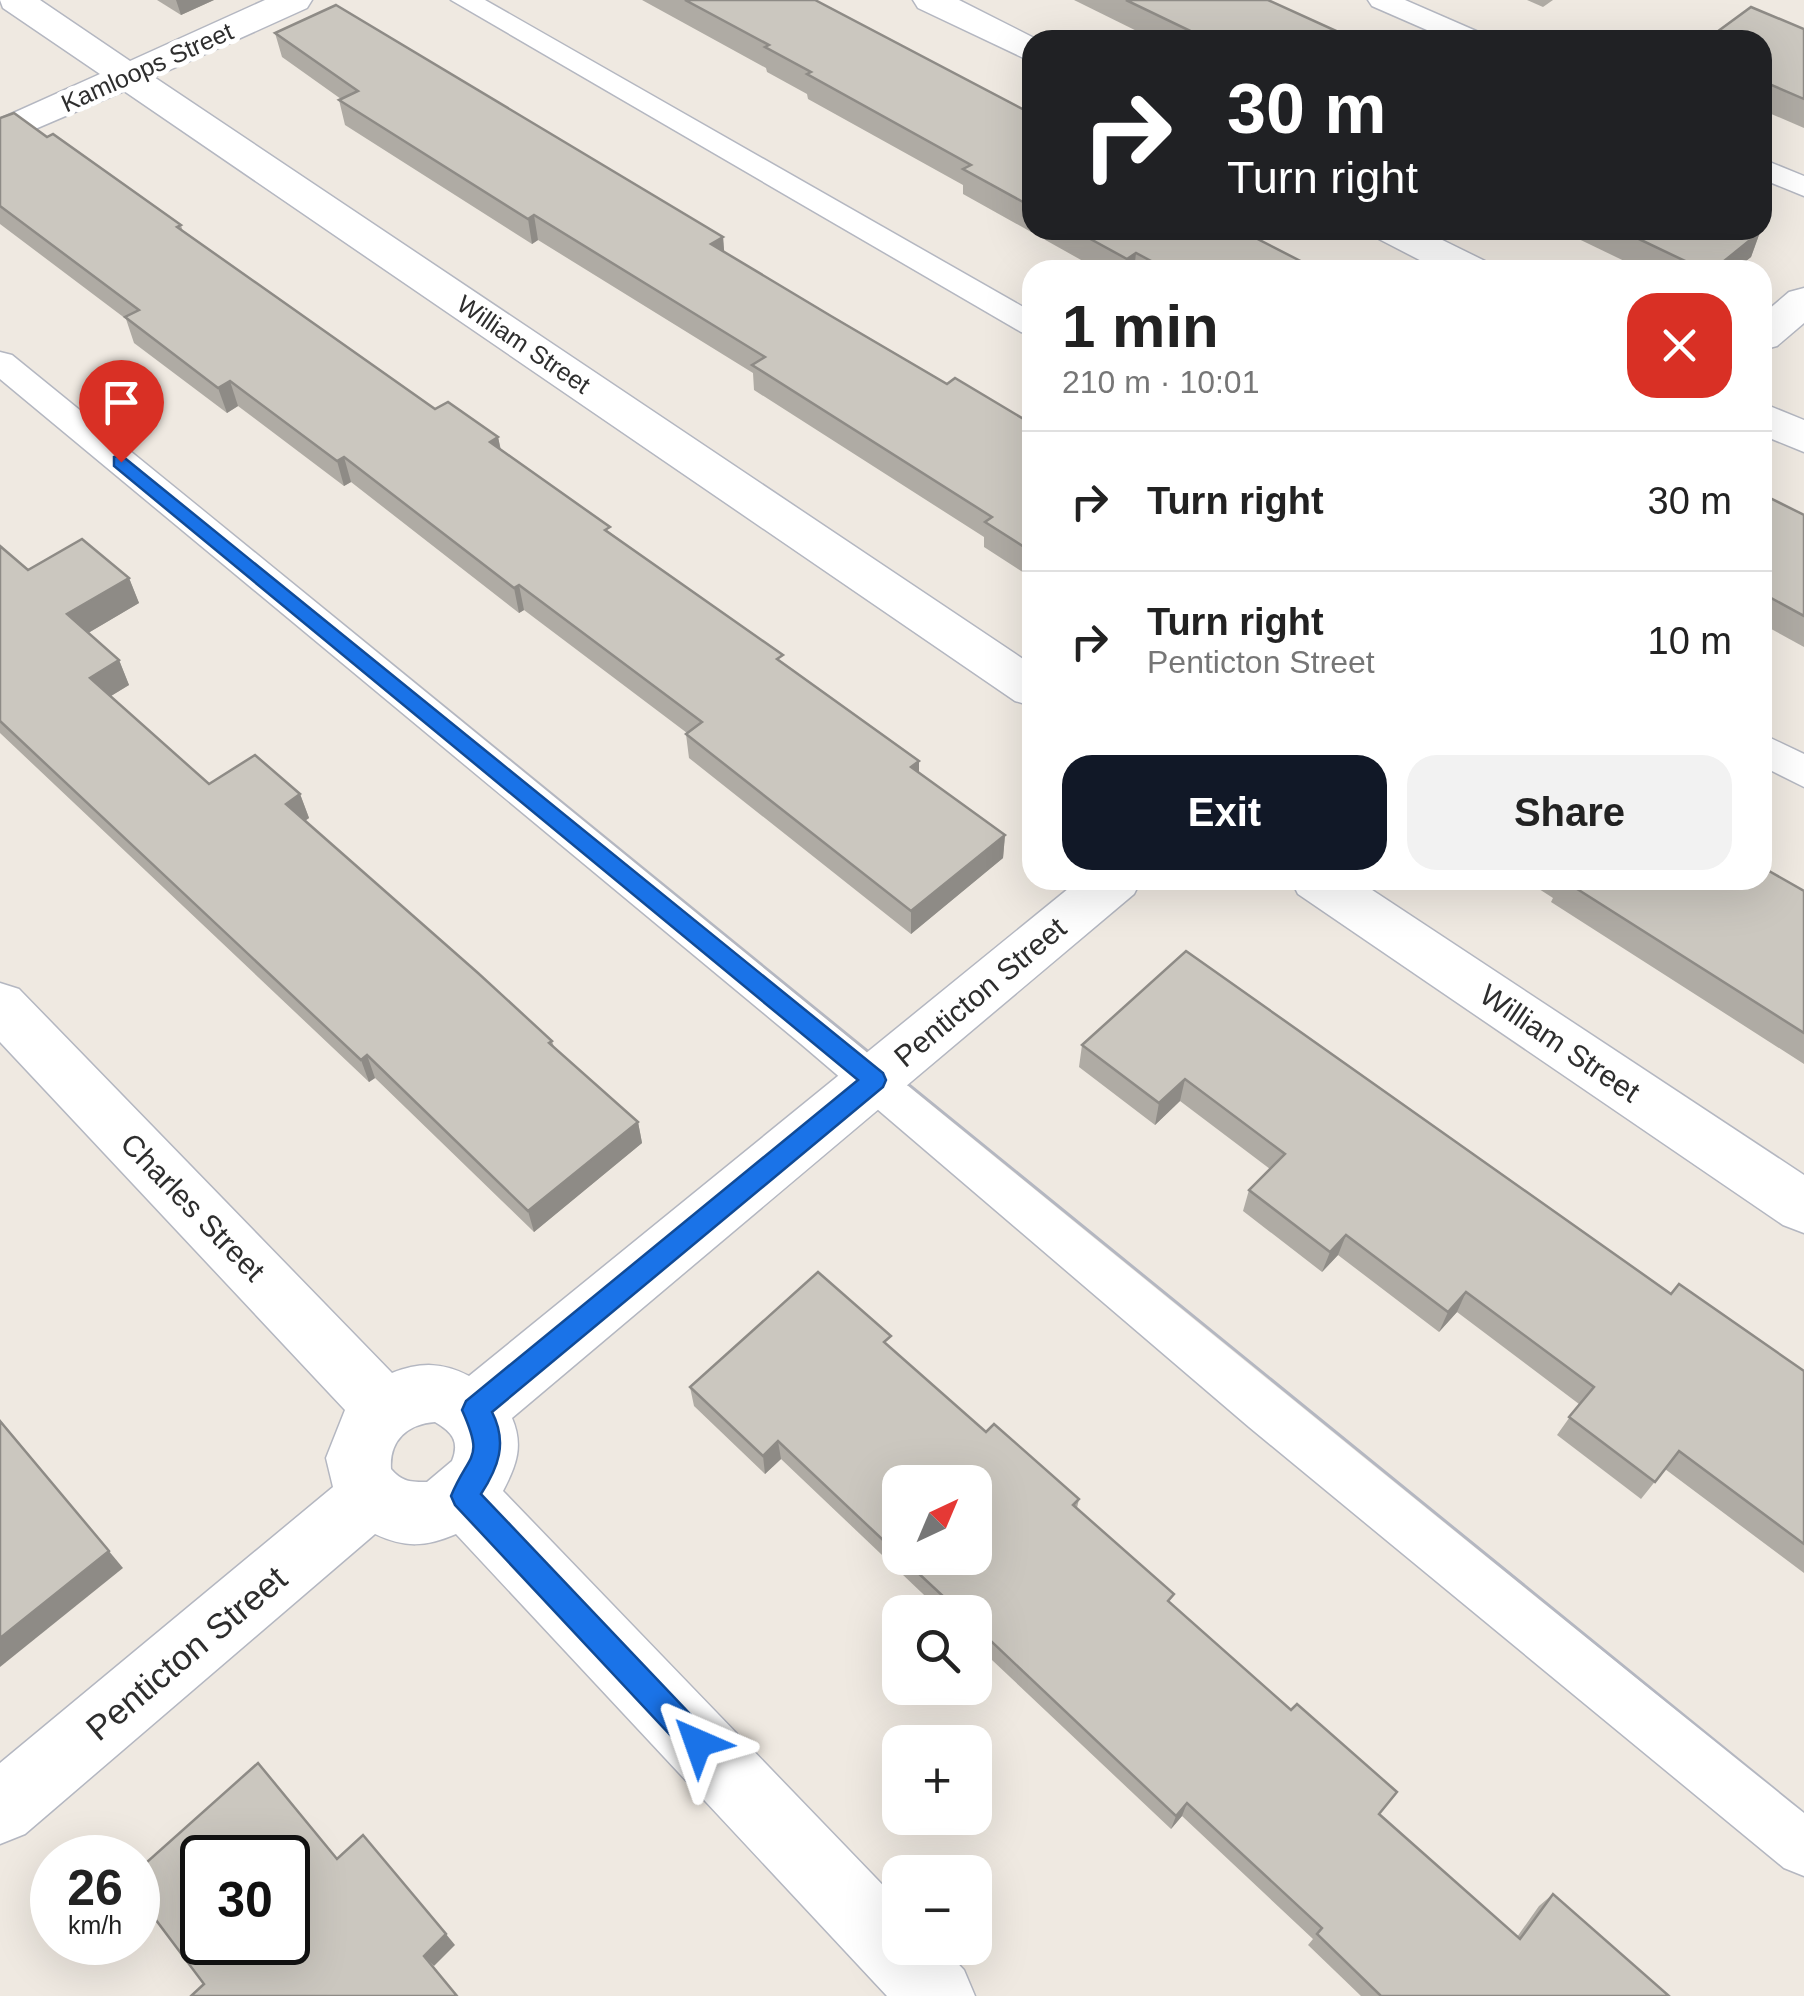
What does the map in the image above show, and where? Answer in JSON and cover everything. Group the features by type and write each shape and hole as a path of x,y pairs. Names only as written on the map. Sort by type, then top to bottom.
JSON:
{"street":[{"name":"William Street","path":"16,0 1022,681"},
{"name":"Kamloops Street","path":"0,133 294,0"},
{"path":"931,0 1022,46"},
{"path":"1411,240 1451,260"},
{"path":"1772,329 1804,302"},
{"path":"1772,422 1804,438"},
{"name":"Penticton Street","path":"475,1410 1103,890"},
{"name":"William Street","path":"1332,890 1804,1207"},
{"name":"Charles Street","path":"0,1005 385,1409"},
{"path":"441,1393 475,1410 484,1423 487,1461 464,1496 446,1508 404,1514 386,1508 371,1496 360,1480 357,1462 361,1442 385,1409 403,1398 441,1393"},
{"name":"Penticton Street","path":"0,1809 371,1496"},
{"path":"464,1496 938,1996"}],"lane":[{"path":"465,0 1022,319"},
{"path":"1382,0 1450,30"},
{"path":"1772,172 1804,186"},
{"path":"0,362 874,1080 1266,1411 1804,1848"},
{"path":"1772,754 1804,772"}],"building":[{"path":"685,0 815,0 1022,109 1022,201 963,169 971,165 807,74 811,72 765,47 769,45"},
{"path":"1126,0 1268,0 1334,30 1188,30"},
{"path":"336,5 723,237 711,244 947,384 955,378 1022,418 1022,546 985,522 992,517 752,365 765,357 534,215 528,219 339,100 358,91 275,33"},
{"path":"1751,7 1804,29 1804,99 1772,85 1772,30 1720,30"},
{"path":"14,113 47,137 53,134 181,225 177,227 435,409 448,402 498,437 490,442 610,527 605,530 783,655 777,659 919,761 911,767 1005,835 911,911 686,734 702,722 519,585 514,588 344,457 337,461 230,381 218,388 125,317 139,310 0,206 0,118"},
{"path":"1092,240 1260,240 1298,260 1149,260 1136,253 1127,259"},
{"path":"1641,240 1750,240 1725,260 1683,260"},
{"path":"1772,499 1804,515 1804,616 1772,598"},
{"path":"82,539 129,578 67,614 119,660 90,678 209,784 255,755 300,794 286,804 478,973 638,1122 528,1211 367,1055 361,1060 0,721 0,546 28,570"},
{"path":"1772,873 1804,891 1804,1033 1579,890 1772,890"},
{"path":"1186,951 1671,1294 1679,1284 1804,1371 1804,1544 1679,1451 1655,1482 1569,1417 1594,1387 1466,1292 1448,1312 1346,1235 1330,1252 1249,1190 1285,1154 1185,1079 1159,1103 1082,1045"},
{"path":"818,1272 891,1336 884,1342 986,1432 994,1424 1079,1499 1073,1505 1174,1594 1168,1601 1291,1710 1297,1704 1397,1792 1379,1814 1520,1939 1553,1894 1669,1996 1381,1996 1317,1934 1322,1928 1187,1803 1176,1816 992,1642 992,1595 942,1595 920,1575 992,1575 992,1465 882,1465 882,1539 778,1441 763,1456 690,1387"},
{"path":"0,1421 109,1551 0,1638"},
{"path":"258,1763 337,1859 363,1835 446,1934 424,1956 457,1996 191,1996 204,1984 190,1965 310,1965 310,1835 180,1835 180,1952 160,1925 160,1850"}],"route":[{"path":"121,462 874,1080 475,1410 484,1423 487,1461 464,1496 698,1743"}]}
